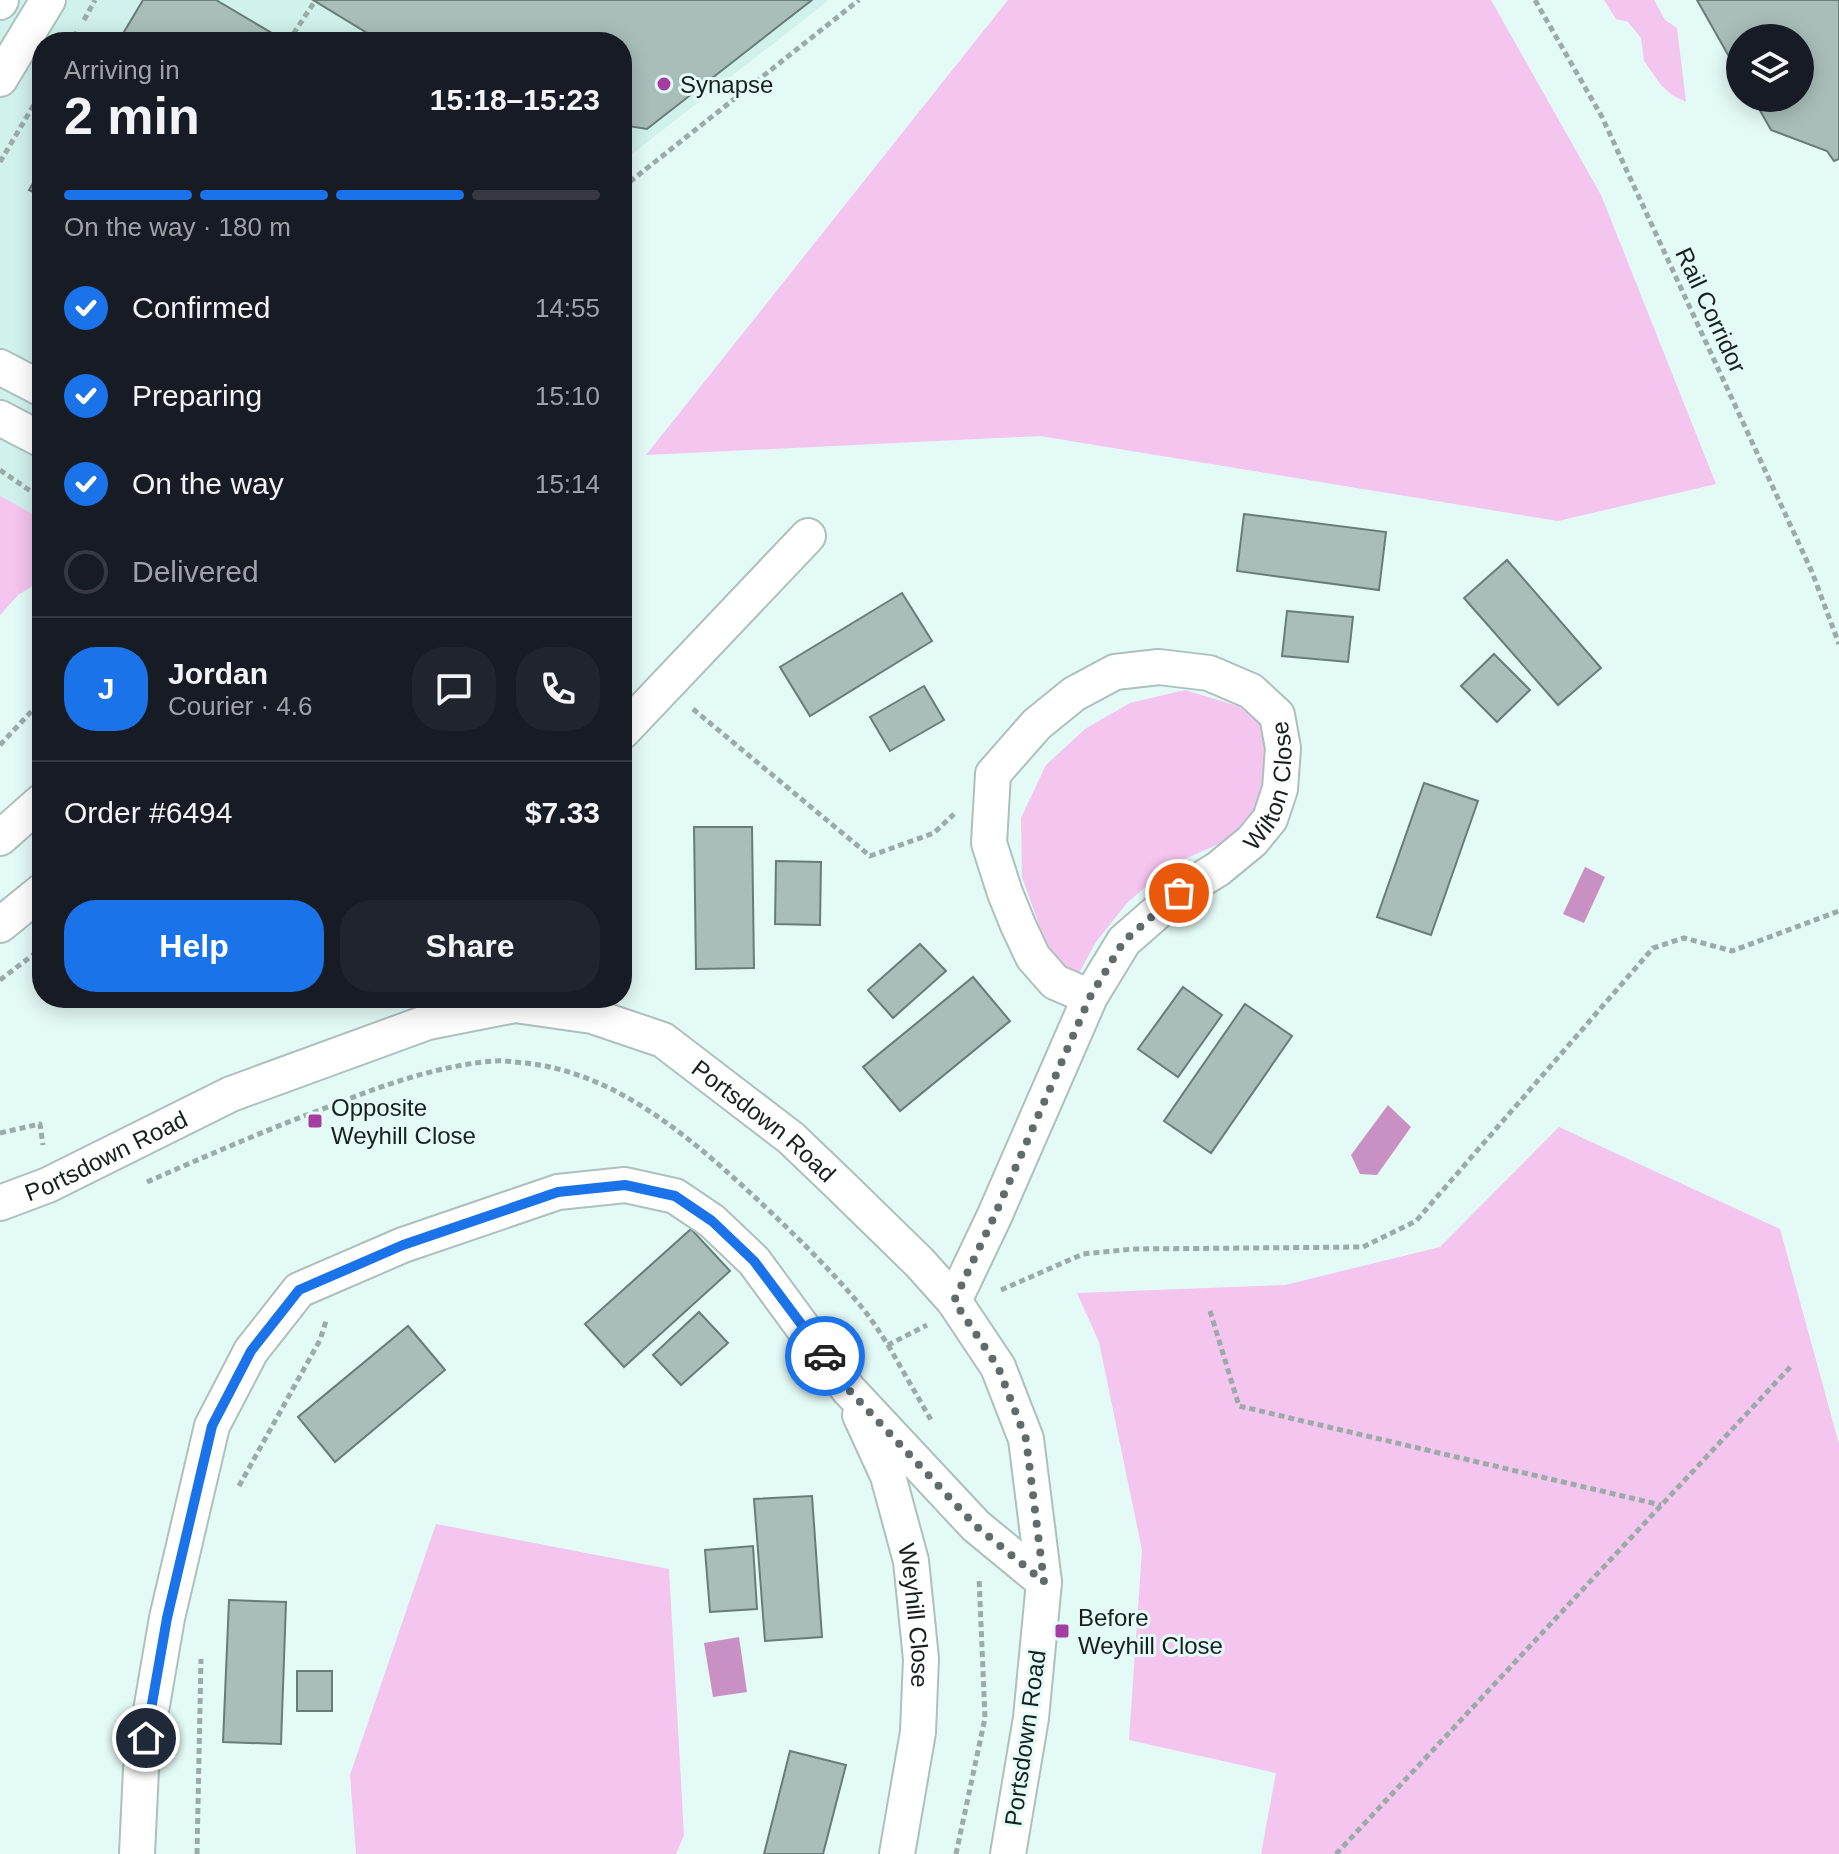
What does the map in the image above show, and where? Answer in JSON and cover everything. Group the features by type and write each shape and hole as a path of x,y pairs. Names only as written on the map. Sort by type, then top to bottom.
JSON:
{"street":[{"path":"0,79 48,0"},
{"path":"0,367 32,384"},
{"path":"0,418 32,435"},
{"path":"632,721 808,536"},
{"name":"Wilton Close","path":"956,1304 1090,997 1124,941 1179,893 1218,869 1252,841 1270,819 1280,789 1283,748 1277,715 1251,691 1209,673 1159,667 1115,672 1074,694 1037,724 993,774"},
{"path":"993,774 989,843 1018,925 1033,957 1055,982 1090,997"},
{"path":"0,838 32,810"},
{"path":"0,925 32,899"},
{"name":"Portsdown Road","path":"0,1203 48,1185 231,1094 431,1010 465,1008"},
{"name":"Portsdown Road","path":"536,1008 592,1016 663,1040 791,1138 919,1262 956,1304 998,1367 1026,1439 1044,1582 1031,1718 1008,1854"},
{"name":"Weyhill Close","path":"137,1854 141,1769 167,1618 212,1426 251,1351 299,1290 403,1245 558,1192 625,1185 637,1187 675,1196 712,1221 754,1261 848,1389 976,1526 1044,1582"},
{"name":"Weyhill Close","path":"848,1389 888,1476 911,1561 921,1659 918,1732 897,1854"}],"path":[{"path":"632,180 859,0"},
{"name":"Rail Corridor","path":"1535,0 1602,117 1812,572 1839,644"},
{"path":"295,32 315,1"},
{"path":"0,162 32,108"},
{"path":"0,470 32,492"},
{"path":"665,686 870,856 934,833 993,774"},
{"path":"0,745 32,711"},
{"path":"956,1304 1083,1254 1133,1249 1363,1247 1416,1221 1653,948 1684,938 1732,951 1839,911"},
{"path":"0,980 32,956"},
{"path":"146,1183 246,1138 384,1085 450,1068 496,1061 539,1065 575,1073 622,1094 680,1132 803,1242 862,1307 888,1345 934,1426"},
{"path":"0,1133 40,1124 48,1185"},
{"path":"235,1494 320,1340 342,1272"},
{"path":"1210,1311 1239,1406 1662,1505"},
{"path":"888,1345 904,1337"},
{"path":"1336,1854 1793,1364"},
{"path":"956,1854 985,1718 976,1526"},
{"path":"197,1854 202,1656"}],"shaded area":[{"path":"0,0 829,0 632,154 632,32 32,32 32,587 19,594 0,615"},
{"path":"1008,0 1491,0 1601,195 1716,484 1558,521 1040,436 646,455"},
{"path":"1604,0 1654,0 1665,20 1677,28 1686,102 1661,85 1644,61 1641,38 1628,22 1616,19"},
{"path":"0,496 32,514 32,587 19,594 0,615"},
{"path":"1185,690 1238,706 1275,735 1287,771 1244,833 1171,865 1127,903 1096,942 1074,982 1044,939 1022,877 1021,818 1046,765 1085,729 1130,703"},
{"path":"1585,867 1605,877 1584,923 1563,914"},
{"path":"1388,1105 1411,1127 1377,1175 1360,1174 1351,1155"},
{"path":"1559,1127 1780,1229 1839,1444 1839,1854 1261,1854 1276,1773 1129,1740 1142,1550 1099,1342 1077,1293 1285,1285 1440,1247"},
{"path":"436,1524 669,1569 684,1835 676,1854 356,1854 350,1775"},
{"path":"739,1637 747,1692 713,1697 704,1643"}],"building":[{"path":"143,0 216,0 270,32 124,32"},
{"name":"Synapse","path":"313,0 812,0 647,129 632,127 632,32 366,32"},
{"path":"1697,0 1839,0 1839,159 1834,161 1827,151 1771,130 1761,112 1814,112 1814,24 1726,24 1726,51"},
{"path":"1244,514 1386,532 1379,590 1237,571"},
{"path":"1507,560 1601,668 1558,705 1464,598"},
{"path":"902,593 932,641 810,716 780,667"},
{"path":"1287,611 1353,617 1348,662 1282,656"},
{"path":"1494,654 1530,690 1497,722 1461,686"},
{"path":"924,686 944,720 890,751 870,717"},
{"path":"1424,783 1478,801 1431,935 1377,917"},
{"path":"694,827 752,827 754,968 696,969"},
{"path":"776,861 821,862 820,925 775,924"},
{"path":"920,944 946,971 893,1018 868,990"},
{"path":"973,977 1010,1021 900,1111 863,1067"},
{"path":"1183,987 1222,1015 1178,1077 1138,1049"},
{"path":"1245,1004 1292,1036 1211,1153 1164,1121"},
{"path":"691,1229 730,1271 624,1367 585,1324"},
{"path":"699,1312 728,1343 681,1385 653,1355"},
{"path":"408,1326 445,1370 335,1462 298,1417"},
{"path":"812,1496 822,1637 765,1641 754,1499"},
{"path":"753,1546 757,1609 710,1612 705,1550"},
{"path":"229,1600 286,1602 281,1744 223,1742"},
{"path":"297,1671 332,1671 332,1711 297,1711"},
{"path":"790,1751 846,1765 823,1854 764,1854"}],"way so far":[{"path":"825,1356 848,1389 976,1526 1044,1582 1026,1439 998,1367 954,1301 1090,997 1124,941 1179,893"}],"place":[{"name":"Synapse","path":"664,84"},
{"name":"Opposite Weyhill Close","path":"315,1121"},
{"name":"Before Weyhill Close","path":"1062,1631"}],"route":[{"path":"146,1738 167,1618 212,1426 251,1351 299,1290 403,1245 558,1192 625,1185 675,1196 712,1221 754,1261 825,1356"}]}
